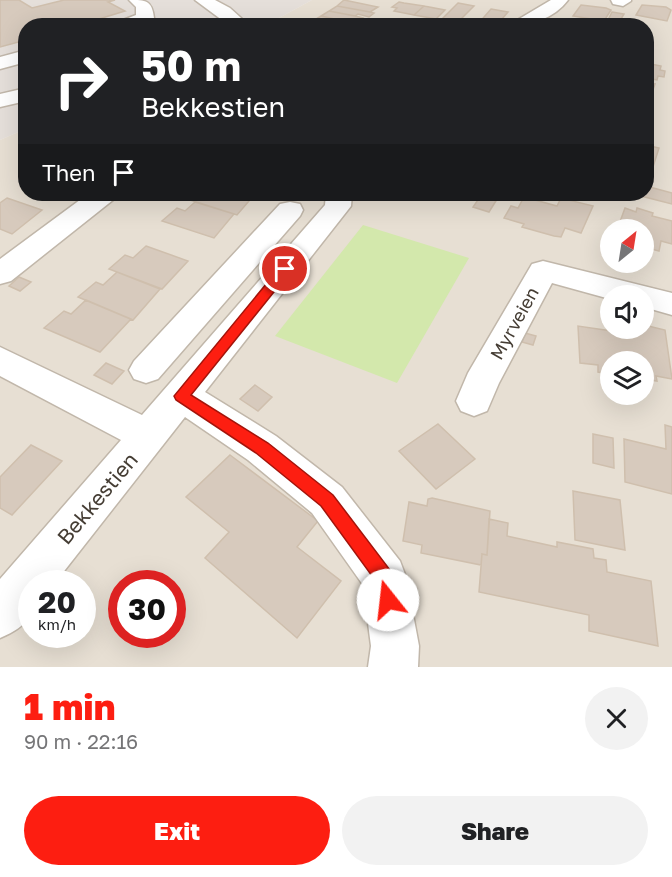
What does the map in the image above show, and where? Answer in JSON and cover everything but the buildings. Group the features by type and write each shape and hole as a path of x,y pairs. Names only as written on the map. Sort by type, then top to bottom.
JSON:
{"street":[{"path":"137,0 144,6 146,18"},
{"path":"203,0 231,18"},
{"path":"531,18 560,0"},
{"path":"224,12 243,4"},
{"path":"0,63 18,58"},
{"path":"0,101 18,96"},
{"path":"0,274 95,201"},
{"name":"Bekkestien","path":"0,615 338,206 338,201"},
{"path":"146,370 290,210"},
{"path":"247,257 285,269"},
{"name":"Myrveien","path":"474,401 480,383 543,271 600,285"},
{"name":"Myrveien","path":"654,299 672,304"},
{"name":"Bekkestien","path":"0,360 148,436"},
{"path":"182,396 262,448 327,500 384,577 395,646 393,667"}],"shaded area":[{"path":"0,0 312,0 279,18 18,18 18,132 0,140"},
{"path":"312,0 672,0 672,667 0,667 0,140 18,132 18,201 654,201 654,18 279,18"}],"green space":[{"path":"363,225 469,258 397,383 275,336"}],"route":[{"path":"285,269 182,396 262,448 327,500 384,577 388,600"}]}
